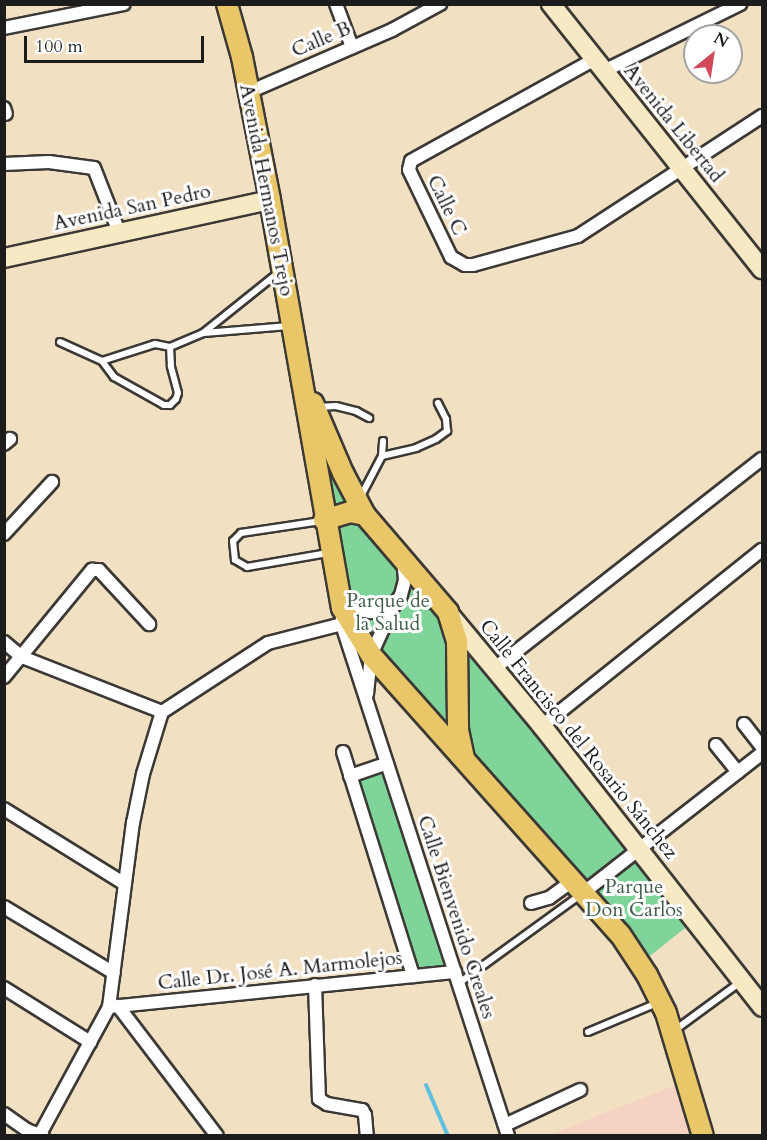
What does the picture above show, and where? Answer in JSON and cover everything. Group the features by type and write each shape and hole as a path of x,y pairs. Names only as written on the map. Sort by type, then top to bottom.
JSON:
{"main road":[{"name":"Avenida Hermanos Trejo","path":"227,4 249,92 270,200 324,520 344,618 370,655 620,934 647,975 660,1001 672,1032 703,1136"},
{"name":"Avenida Hermanos Trejo","path":"300,376 362,508 448,612 456,642 458,730 464,760"},
{"path":"324,520 362,508"}],"street":[{"path":"55,4 60,17"},
{"path":"4,28 124,4"},
{"path":"336,4 352,47"},
{"name":"Calle B","path":"249,92 352,47 440,4"},
{"name":"Avenida Libertad","path":"551,4 762,269"},
{"name":"Calle C","path":"740,4 599,65 411,161 409,171 451,257 465,265 472,265 578,236 762,116"},
{"path":"4,164 49,162 94,168 119,232"},
{"name":"Avenida San Pedro","path":"4,258 270,200"},
{"path":"495,668 762,459"},
{"path":"4,534 52,482"},
{"path":"542,726 762,550"},
{"name":"Calle Bienvenido Creales","path":"369,710 367,696 370,655 400,595 405,580 403,559"},
{"path":"4,677 92,570 99,570 149,624"},
{"path":"4,1114 27,1130 41,1135 90,1042 113,1006 114,973 125,884 141,782 162,712 268,643 344,618 393,607"},
{"name":"Calle Francisco del Rosario Sánchez","path":"448,612 542,726 761,1004"},
{"name":"Calle Bienvenido Creales","path":"344,618 369,710 506,1130"},
{"path":"4,642 22,657 162,712"},
{"path":"744,724 762,747"},
{"path":"716,745 738,772"},
{"path":"342,752 413,976"},
{"path":"531,903 578,887 639,849 762,753"},
{"path":"350,776 387,763"},
{"path":"4,809 125,884"},
{"path":"4,907 114,973"},
{"name":"Calle Dr. José A. Marmolejos","path":"113,1006 413,976 457,978"},
{"path":"315,985 319,1099 327,1104 362,1110 365,1115 367,1136"},
{"path":"4,988 90,1042"},
{"path":"113,1006 217,1136"},
{"path":"506,1130 580,1090"}],"lane":[{"path":"102,361 155,344 170,347 203,333 282,270"},
{"path":"203,333 292,326"},
{"path":"60,342 102,361 114,376 164,405 170,405 178,393 171,366 170,347"},
{"path":"382,456 416,448 436,439 447,430 446,419 438,404"},
{"path":"315,407 336,406 356,411 369,418"},
{"path":"362,508 382,456 383,441"},
{"path":"324,520 242,533 233,541 235,560 247,567 331,552"},
{"path":"457,978 578,887"},
{"path":"672,1032 742,981"},
{"path":"588,1032 660,1001"}],"shaded area":[{"path":"686,1081 703,1136 549,1136 599,1115"}],"green space":[{"name":"Parque de la Salud","path":"300,377 343,473 695,920 640,964 371,656 368,679 346,643"},
{"path":"387,763 455,972 418,984 350,775"}],"waterway":[{"path":"426,1085 448,1136"}],"park label":[{"name":"Parque Don Carlos","path":"634,898"}]}
